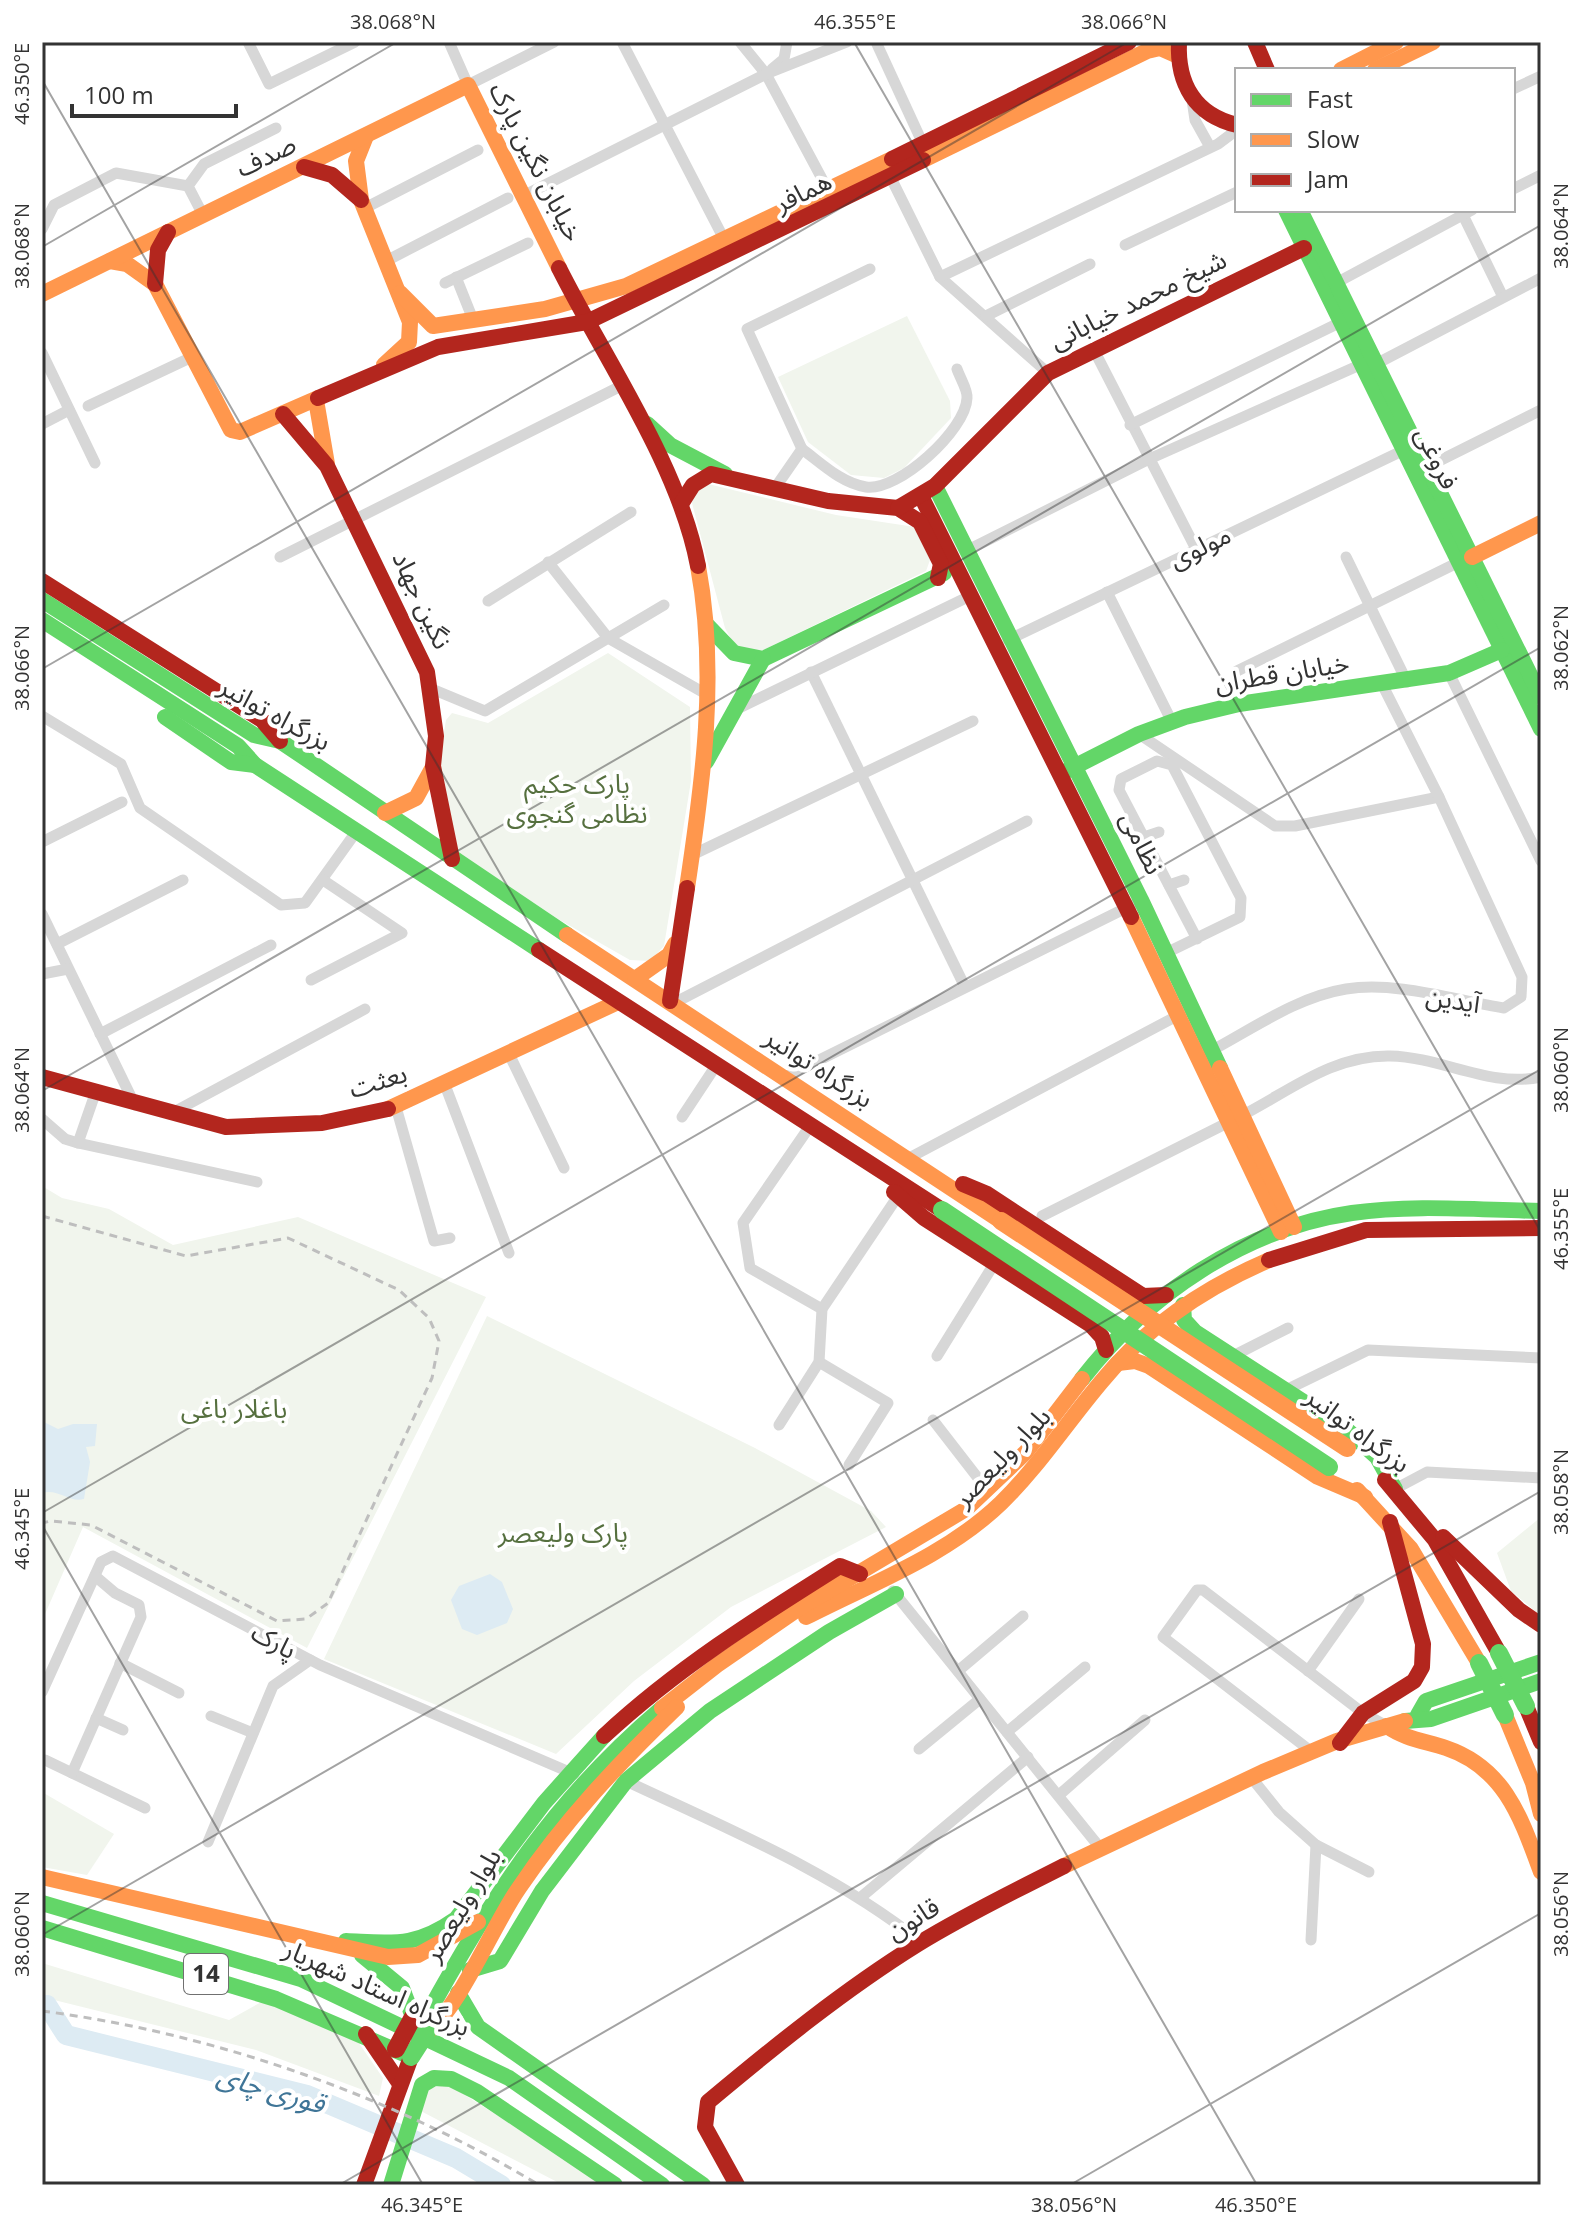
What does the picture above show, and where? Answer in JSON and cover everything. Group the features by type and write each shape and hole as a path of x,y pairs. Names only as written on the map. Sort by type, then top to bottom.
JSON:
{"main road":[{"name":"همافر","path":"400,293 433,326 579,304 729,248 891,178 1074,78 1129,42"},
{"path":"1255,42 1266,68"},
{"path":"1349,68 1387,59 1433,42"},
{"name":"همافر","path":"377,371 438,347 587,322 729,248 828,190 923,144 1074,78 1147,51 1178,49"},
{"path":"1178,49 1182,80 1192,99 1209,116 1235,125"},
{"name":"صدف","path":"42,294 468,85"},
{"name":"خیابان نگین پارک","path":"468,85 516,196 579,304 640,419 681,504 693,543 706,624 703,767 672,1002"},
{"path":"110,261 127,264 155,284 231,430 240,432 377,371 409,342 410,322 388,260 363,204 356,161 366,136"},
{"path":"304,167 332,175 363,204"},
{"name":"فروغى","path":"1287,212 1341,322 1369,364 1427,467 1502,650 1541,729"},
{"name":"فروغى","path":"1301,212 1336,283 1404,450 1465,560 1535,668 1541,697"},
{"path":"155,284 158,250 170,230"},
{"name":"شیخ محمد خیابانی","path":"898,508 928,491 1048,373 1304,248"},
{"path":"316,400 327,466"},
{"path":"283,414 327,466"},
{"path":"640,419 670,445 726,474 828,501 883,509 898,508 920,522 941,564 938,578"},
{"name":"نگین جهاد","path":"327,466 419,651 432,689 433,766 452,859"},
{"path":"681,504 687,489 697,479 711,474 726,474"},
{"name":"نظامی","path":"928,491 1069,770 1178,1006 1205,1054 1288,1229"},
{"path":"1465,560 1541,523"},
{"path":"703,767 763,659 938,578 960,558"},
{"name":"نظامی","path":"960,558 972,595 1003,642"},
{"path":"42,581 262,720 280,741"},
{"name":"بزرگراه توانیر","path":"42,600 254,735 280,741 452,859 1347,1448 1395,1489 1444,1552 1499,1653 1541,1742"},
{"name":"بزرگراه توانیر","path":"42,620 238,746 255,765 356,832 717,1064 869,1166 942,1210 1329,1467 1390,1522 1431,1574 1505,1715 1533,1783 1541,1814"},
{"path":"706,624 734,653 763,659"},
{"path":"42,635 231,762 255,765"},
{"name":"خیابان قطران","path":"1069,770 1139,734 1172,722 1239,704 1407,682 1449,673 1502,650"},
{"path":"385,813 412,804 422,792 433,766"},
{"name":"نظامی","path":"1133,904 1166,953 1178,1006"},
{"path":"635,979 669,955 678,939"},
{"name":"بعثت","path":"42,1077 135,1105 226,1127 322,1123 396,1107 510,1056 618,1002"},
{"path":"913,1161 987,1194 1143,1296 1166,1295"},
{"path":"869,1166 924,1218 1091,1325 1112,1356 1135,1361 1164,1376 1318,1477 1365,1497"},
{"name":"بلوار ولیعصر","path":"427,2032 427,2015 478,1922 577,1775 713,1665 801,1607 912,1545 988,1491 1112,1356 1183,1305 1233,1275 1289,1251 1403,1218 1541,1211"},
{"name":"بلوار ولیعصر","path":"427,2032 442,2021 498,1919 536,1862 642,1741 687,1698 732,1665 808,1616 884,1578 973,1527 999,1505 1052,1447 1131,1323 1166,1295 1223,1260 1288,1229 1366,1212 1403,1218 1541,1228"},
{"path":"1091,1325 1105,1321 1116,1311 1122,1298 1121,1283"},
{"path":"1183,1305 1184,1320 1195,1332 1347,1430 1377,1457 1395,1489"},
{"path":"1164,1376 1164,1361 1170,1347 1181,1337 1195,1332"},
{"path":"1414,1510 1519,1610 1541,1625"},
{"path":"1340,1743 1363,1713 1414,1681 1422,1667 1423,1644 1390,1522"},
{"path":"470,1970 500,1961 542,1891 626,1781 710,1711 829,1632 896,1594"},
{"name":"قانون","path":"1418,1715 1426,1701 1541,1662"},
{"name":"قانون","path":"737,2185 705,2127 708,2102 804,2022 921,1942 1101,1849 1251,1777 1418,1715 1431,1719 1541,1681"},
{"path":"1387,1726 1401,1734 1453,1750 1491,1769 1513,1797 1541,1872"},
{"path":"330,1944 355,1940 404,1944 439,1931 456,1919 577,1775"},
{"path":"42,1877 388,1957 418,1955 478,1922"},
{"name":"بزرگراه استاد شهریار","path":"42,1903 301,1979 509,2078 662,2185"},
{"name":"بزرگراه استاد شهریار","path":"42,1928 201,1972 325,2014 404,2053"},
{"path":"358,1951 404,1989 412,2003 413,2017 400,2084 365,2180"},
{"path":"458,1993 478,2027 703,2185"},
{"path":"404,2053 427,2032 450,2024 478,2027"},
{"path":"366,2034 400,2084"},
{"path":"392,2182 422,2085 434,2078 451,2079 477,2092 615,2185"}],"street":[{"path":"248,42 269,84 355,42"},
{"name":"خیابان نگین پارک","path":"449,42 468,85"},
{"name":"صدف","path":"468,85 554,42"},
{"path":"622,42 729,248"},
{"path":"740,42 766,74 828,190"},
{"path":"766,74 784,59 787,42"},
{"path":"388,260 766,74 847,42"},
{"path":"876,42 923,144"},
{"path":"1515,88 1541,76"},
{"path":"1192,99 1195,120 1210,147"},
{"path":"940,277 1225,140 1235,126"},
{"path":"188,186 204,164 276,128"},
{"path":"363,204 478,150"},
{"path":"42,229 54,205 116,173 188,186"},
{"path":"1515,188 1541,175"},
{"path":"891,178 940,277 1048,373"},
{"path":"188,186 203,215"},
{"path":"1125,245 1235,193"},
{"path":"1336,283 1463,212"},
{"path":"1465,212 1503,297"},
{"path":"445,283 528,243"},
{"path":"986,316 1090,264"},
{"path":"870,269 747,329 802,449 846,481 868,487 888,485 907,474 962,421 968,397 957,369"},
{"path":"456,277 474,322"},
{"path":"960,558 1147,460 1369,364 1541,278"},
{"path":"1130,425 1341,322"},
{"path":"1094,350 1147,460 1196,549"},
{"path":"42,353 95,463"},
{"path":"88,406 192,357"},
{"path":"280,557 621,386"},
{"path":"42,424 69,410"},
{"path":"1427,467 1541,410"},
{"path":"775,488 802,449"},
{"name":"مولوی","path":"1003,642 1404,450"},
{"path":"488,601 631,512"},
{"path":"1346,557 1407,682"},
{"path":"1237,671 1465,560"},
{"path":"548,562 608,638 706,694"},
{"path":"1107,592 1172,722"},
{"path":"731,712 972,595"},
{"path":"432,689 485,711 664,605"},
{"path":"811,672 965,987"},
{"path":"1449,673 1541,861"},
{"name":"آیدین","path":"1205,1054 1290,1009 1346,989 1376,987 1504,1008 1521,997 1522,977 1439,797 1382,684"},
{"path":"42,716 121,764 140,808 281,905 305,903 356,832"},
{"path":"692,855 973,721"},
{"path":"1139,734 1275,826 1295,826 1439,797"},
{"path":"1166,953 1197,939 1240,917 1241,898 1172,765 1165,760 1118,784 1197,939"},
{"path":"42,842 122,802"},
{"path":"672,1002 1027,821"},
{"path":"1144,837 1159,832"},
{"path":"57,944 183,880"},
{"path":"311,980 402,933 323,880"},
{"path":"1169,885 1184,880"},
{"path":"785,1077 1133,904"},
{"path":"42,914 135,1105"},
{"path":"100,1034 271,945"},
{"path":"42,974 68,969"},
{"path":"913,1161 1178,1006"},
{"path":"169,1114 365,1009"},
{"path":"510,1056 564,1168"},
{"path":"1042,1216 1236,1118 1307,1076 1348,1061 1391,1056 1478,1076 1541,1077"},
{"path":"682,1117 717,1064"},
{"path":"445,1085 509,1253"},
{"path":"78,1143 95,1094"},
{"path":"396,1107 434,1241 450,1238"},
{"path":"42,1119 65,1139 78,1143 257,1182"},
{"path":"810,1126 743,1223 750,1268 822,1309"},
{"path":"779,1425 819,1362 822,1309 898,1196"},
{"path":"937,1356 994,1264"},
{"path":"1233,1356 1288,1328"},
{"path":"1286,1390 1368,1350 1541,1358"},
{"path":"819,1362 888,1403 849,1465"},
{"path":"933,1420 988,1491"},
{"path":"1395,1489 1427,1472 1541,1478"},
{"name":"پارک","path":"95,1576 101,1562 113,1556 310,1660 577,1775"},
{"path":"42,1692 95,1576 115,1593 139,1605 141,1617 72,1773"},
{"path":"884,1578 1101,1849"},
{"path":"1312,1752 1163,1637 1200,1589 1363,1713 1387,1726"},
{"path":"1308,1671 1359,1599"},
{"path":"958,1671 1023,1616"},
{"path":"208,1842 273,1686 310,1660"},
{"path":"120,1663 179,1693"},
{"path":"1007,1732 1085,1667"},
{"path":"919,1749 980,1699"},
{"path":"211,1716 253,1733"},
{"path":"96,1718 123,1730"},
{"path":"1059,1795 1145,1720"},
{"path":"860,1898 1028,1757"},
{"path":"45,1760 145,1808"},
{"path":"1251,1777 1279,1812 1316,1845 1369,1872"},
{"path":"626,1781 779,1852 860,1898 921,1942"},
{"path":"1311,1940 1316,1845"}],"green space":[{"path":"907,316 950,401 951,418 904,468 884,478 851,475 808,442 778,377"},
{"path":"704,483 836,515 915,527 930,560 926,571 759,652 747,650 731,639 725,628 692,503 694,492"},
{"name":"پارک حکیم نظامی گنجوی","path":"608,653 690,707 691,781 664,946 650,961 630,960 558,919 456,851 436,781 446,720 452,713 488,723"},
{"name":"باغلار باغی","path":"42,1186 62,1198 109,1209 173,1245 298,1217 486,1297 307,1648 83,1527 42,1621"},
{"name":"پارک ولیعصر","path":"487,1316 755,1448 871,1511 886,1527 731,1607 634,1681 556,1754 324,1659"},
{"path":"1541,1517 1541,1616 1511,1591 1497,1553"},
{"path":"42,1792 114,1834 87,1875 42,1867"},
{"path":"42,1963 229,2020 263,2001 354,2036 383,2078 379,2096 256,2050 42,1997"},
{"path":"447,2084 609,2185 563,2185 415,2108 424,2090"}],"shaded area":[{"path":"42,1421 58,1429 73,1424 97,1424 95,1446 86,1447 90,1462 84,1499 73,1499 53,1492 42,1493"},
{"path":"490,1574 502,1582 513,1609 507,1623 477,1635 462,1629 451,1600 459,1586"}],"waterway":[{"name":"قوری چای","path":"42,2005 47,2005 66,2035 307,2095 456,2158 501,2185"}],"railway":[{"path":"42,1216 186,1256 288,1238 399,1290 429,1318 439,1341 432,1378 328,1603 306,1619 277,1621 91,1525 42,1523"},
{"path":"42,2011 171,2035 300,2073 423,2123 539,2185"}],"traffic: fast":[{"path":"1287,212 1541,729"},
{"path":"1301,212 1541,697"},
{"path":"647,424 670,445 725,474"},
{"path":"935,486 1141,900 1220,1068"},
{"path":"706,624 734,653 763,659 944,573"},
{"path":"42,600 254,735 280,741 567,935"},
{"path":"42,620 238,746 255,765 539,950"},
{"path":"1068,770 1139,734 1185,717 1239,704 1449,673 1502,650"},
{"path":"706,762 763,659"},
{"path":"165,717 231,762 255,765"},
{"path":"1082,1379 1108,1348 1168,1294 1201,1270 1274,1233 1312,1221 1375,1210 1446,1208 1541,1211"},
{"path":"942,1210 1329,1467"},
{"path":"1183,1305 1184,1320 1195,1332 1347,1430 1377,1457 1395,1489"},
{"path":"470,1970 500,1961 542,1891 626,1781 710,1711 829,1632 896,1594"},
{"path":"1499,1653 1526,1706"},
{"path":"1418,1715 1426,1701 1541,1662"},
{"path":"1479,1663 1505,1715"},
{"path":"1405,1721 1431,1719 1541,1681"},
{"path":"427,2032 427,2015 477,1928 530,1850 590,1777 662,1708"},
{"path":"346,1941 403,1942 428,1935 456,1919 544,1803 604,1736"},
{"path":"42,1903 301,1979 509,2078 662,2185"},
{"path":"42,1928 276,1999 411,2057"},
{"path":"362,1955 402,1988 413,2017"},
{"path":"458,1993 478,2027 703,2185"},
{"path":"411,2057 427,2032"},
{"path":"391,2185 422,2085 434,2078 451,2079 477,2092 615,2185"}],"traffic: slow":[{"path":"1345,68 1396,42"},
{"path":"1379,68 1433,42"},
{"path":"923,160 1147,51 1160,48 1178,56"},
{"path":"42,294 468,85 559,268"},
{"path":"366,136 356,161 361,200 410,322 409,342 384,365"},
{"path":"400,293 433,326 545,309 626,286 892,159"},
{"path":"110,261 127,264 155,284 231,430 240,432 318,398"},
{"path":"316,400 327,464"},
{"path":"1472,557 1541,523"},
{"path":"687,888 703,768 708,687 704,606 698,566"},
{"path":"385,813 416,798 433,767"},
{"path":"1131,917 1281,1232"},
{"path":"567,935 1001,1221"},
{"path":"635,979 669,955 675,944"},
{"path":"388,1109 618,1002"},
{"path":"1220,1068 1294,1227"},
{"path":"1001,1221 1347,1448"},
{"path":"806,1617 908,1567 980,1522 1028,1474 1102,1381 1138,1343 1199,1296 1269,1260"},
{"path":"1118,1363 1135,1361 1149,1366 1318,1477 1365,1497"},
{"path":"662,1708 798,1609 966,1509 1026,1452 1082,1379"},
{"path":"1357,1490 1411,1549 1479,1663"},
{"path":"427,2032 451,2005 536,1863 613,1771 677,1707"},
{"path":"1505,1715 1533,1783 1541,1814"},
{"path":"1064,1866 1263,1772 1337,1741 1405,1721"},
{"path":"1387,1726 1408,1737 1446,1748 1483,1768 1497,1782 1518,1814 1541,1872"},
{"path":"42,1877 388,1957 418,1955 478,1922"}],"traffic: jam":[{"path":"892,159 1129,42"},
{"path":"1179,42 1181,71 1192,96 1210,114 1235,124"},
{"path":"1255,42 1266,68"},
{"path":"318,398 438,347 587,322 923,160"},
{"path":"304,167 332,175 361,200"},
{"path":"155,284 158,250 168,232"},
{"path":"898,508 935,486 1048,373 1304,248"},
{"path":"559,268 658,452 675,490 698,566"},
{"path":"283,414 327,466 427,672 436,736 433,766 452,859"},
{"path":"681,504 693,485 711,474 828,501 898,508 920,522 941,564 938,578"},
{"path":"921,496 1131,917"},
{"path":"42,581 262,720 280,741"},
{"path":"670,1001 687,888"},
{"path":"539,950 942,1210"},
{"path":"42,1077 226,1127 322,1123 388,1109"},
{"path":"963,1184 987,1194 1143,1296 1166,1295"},
{"path":"894,1192 924,1218 1091,1325 1102,1337 1106,1350"},
{"path":"1269,1260 1366,1230 1541,1228"},
{"path":"1385,1480 1435,1540 1499,1653"},
{"path":"1340,1743 1363,1713 1414,1681 1422,1667 1423,1644 1390,1522"},
{"path":"1443,1537 1519,1610 1541,1625"},
{"path":"604,1736 688,1666 809,1585 840,1566 860,1574"},
{"path":"1526,1706 1541,1742"},
{"path":"737,2185 705,2127 708,2102 810,2019 890,1962 954,1923 1064,1866"},
{"path":"396,2049 413,2017"},
{"path":"366,2034 400,2084"},
{"path":"364,2185 411,2057"}]}
